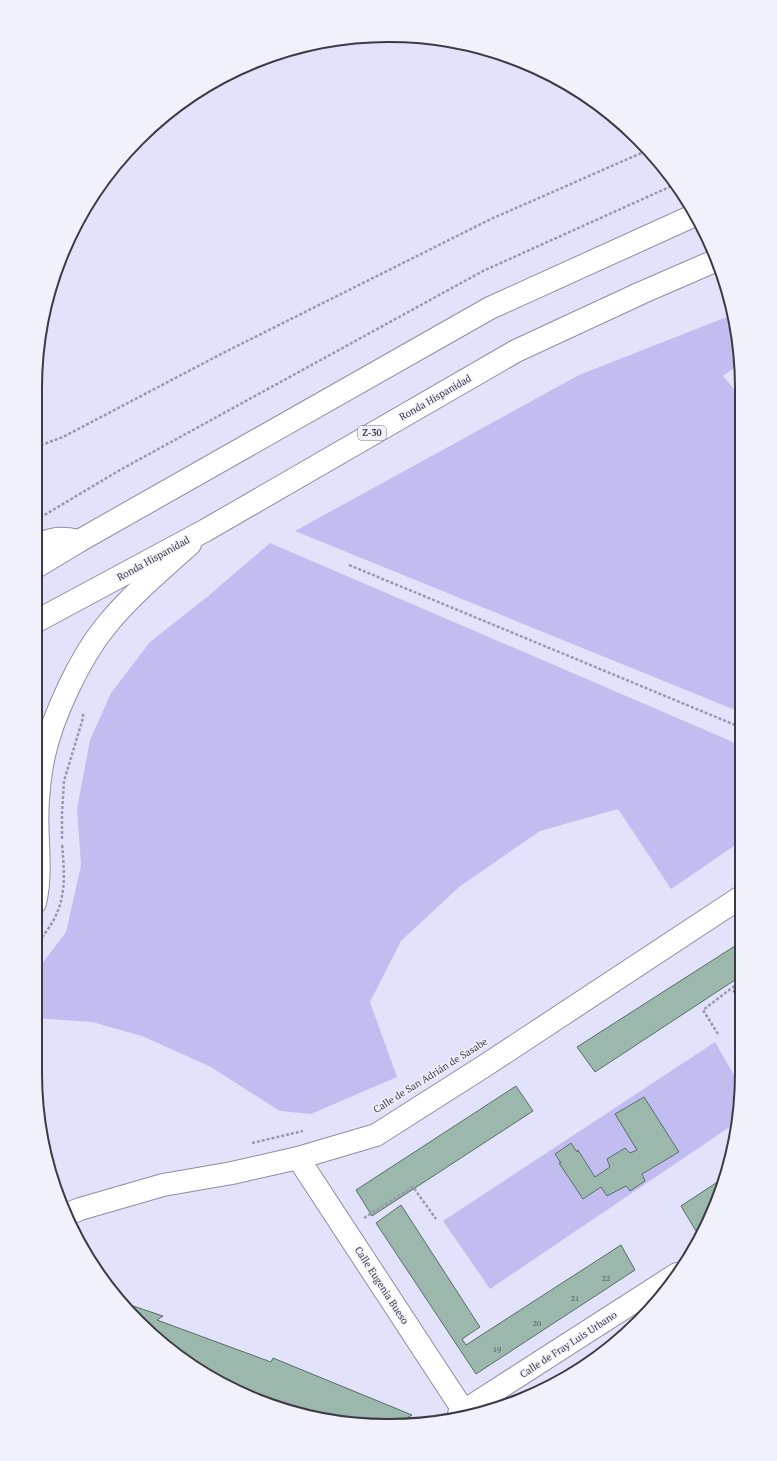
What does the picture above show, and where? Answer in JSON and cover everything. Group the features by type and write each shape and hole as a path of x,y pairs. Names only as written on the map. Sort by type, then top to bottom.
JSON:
{"main road":[{"path":"42,563 490,308 690,217"},
{"name":"Ronda Hispanidad","path":"42,619 206,530 516,351 641,292 711,262"},
{"path":"42,770 44,755 52,729 65,698 86,655 105,627 166,565 206,530"},
{"path":"42,543 50,539 57,538 79,541"},
{"name":"Calle de San Adrián de Sasabe","path":"72,1213 163,1185 298,1158 376,1135 735,902"},
{"name":"Calle Eugenia Bueso","path":"298,1158 462,1411"},
{"name":"Calle de Fray Luis Urbano","path":"469,1409 663,1283"}],"path":[{"path":"42,445 63,437 223,353 491,219 642,153"},
{"path":"42,516 120,470 483,270 670,187"},
{"path":"349,565 735,725"},
{"path":"42,694 58,695 76,702 82,707 83,712 83,718 64,781 62,813 65,870 64,893 56,916 42,938"},
{"path":"718,1034 703,1010 735,986"},
{"path":"246,1145 309,1130"},
{"path":"345,1230 413,1187 436,1219"}],"shaded area":[{"path":"727,317 732,343 734,368 723,376 735,390 735,710 295,531 579,375"},
{"path":"270,543 735,743 735,845 671,889 618,809 540,831 459,887 401,941 370,1002 397,1077 311,1114 280,1111 211,1067 142,1036 92,1022 42,1018 42,964 66,932 81,865 77,809 90,740 111,693 150,642 207,597"},
{"path":"715,1042 735,1076 730,1126 490,1289 443,1221"}],"building":[{"path":"735,946 735,980 595,1072 577,1047"},
{"path":"516,1086 533,1111 372,1216 356,1190"},
{"path":"644,1097 679,1152 642,1174 645,1181 630,1191 626,1186 607,1196 601,1187 583,1199 559,1163 561,1163 555,1154 571,1143 577,1152 578,1150 595,1177 610,1167 607,1159 625,1148 630,1153 637,1150 615,1114"},
{"path":"718,1182 709,1205 696,1231 681,1206"},
{"path":"401,1205 480,1327 462,1339 466,1345 621,1245 635,1270 476,1374 376,1223"},
{"path":"132,1306 163,1316 157,1320 271,1362 273,1358 412,1415 407,1418 388,1419 343,1416 299,1407 256,1393 215,1373 196,1361 160,1333"}]}
